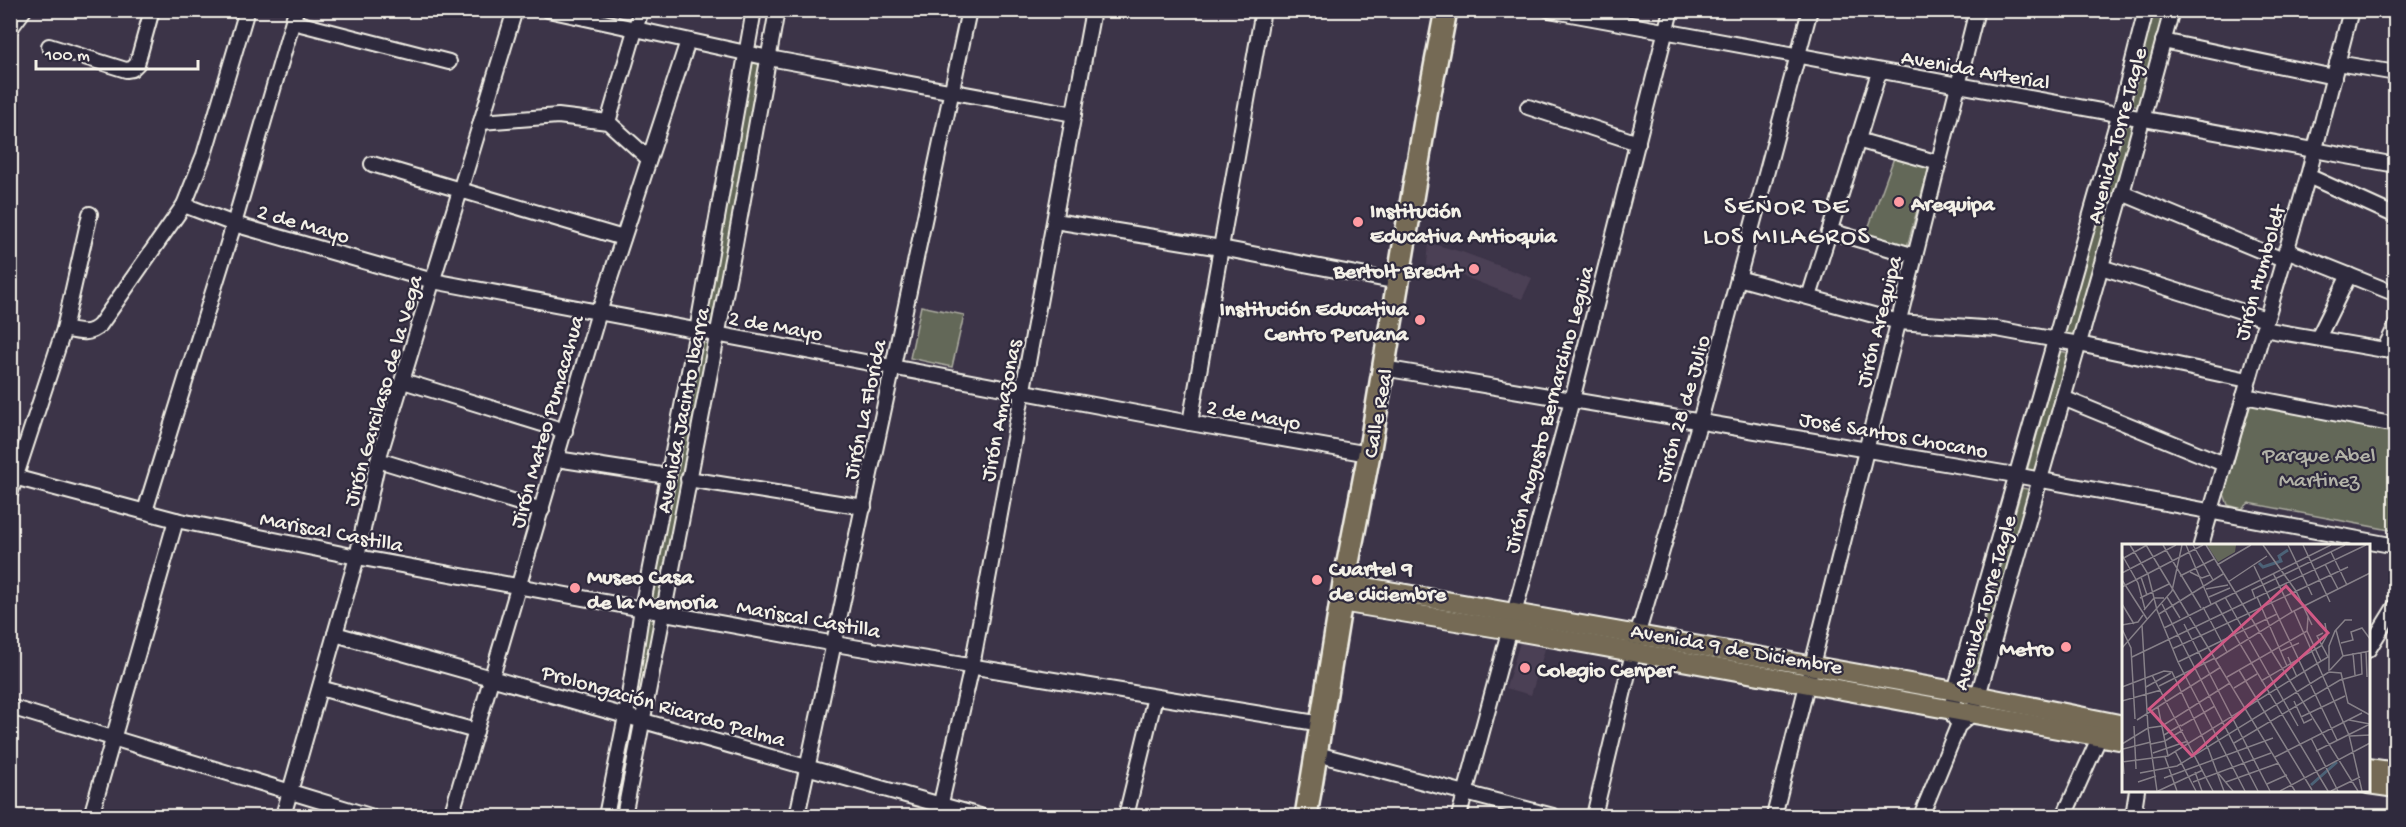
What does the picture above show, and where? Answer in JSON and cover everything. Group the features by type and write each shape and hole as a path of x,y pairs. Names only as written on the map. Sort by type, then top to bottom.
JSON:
{"highway":[{"name":"Calle Real","path":"1306,816 1343,592 1446,10"}],"main road":[{"name":"Avenida 9 de Diciembre","path":"1343,592 1810,676 1975,704 2122,725"},
{"name":"Avenida 9 de Diciembre","path":"1975,704 2122,741"},
{"path":"2370,768 2396,772"},
{"path":"2370,784 2396,788"}],"street":[{"path":"10,29 24,10"},
{"path":"49,46 126,70 132,69 137,64 152,10"},
{"path":"64,329 84,333 94,331 100,325 184,205 204,155 247,10"},
{"name":"Jirón Garcilaso de la Vega","path":"283,816 357,557 378,460 515,10"},
{"path":"548,10 769,58 1074,114"},
{"path":"608,122 641,10"},
{"name":"Avenida Jacinto Ibarra","path":"606,816 626,716 642,608 697,331 754,10"},
{"name":"Avenida Jacinto Ibarra","path":"624,816 735,244 777,10"},
{"name":"Jirón La Florida","path":"797,816 969,10"},
{"name":"Jirón Amazonas","path":"939,811 972,666 1093,10"},
{"path":"1190,423 1263,10"},
{"name":"Avenida Arterial","path":"1550,10 1878,72 2396,165"},
{"name":"Jirón Augusto Bernardino Leguia","path":"1459,816 1572,400 1671,10"},
{"name":"Jirón 28 de Julio","path":"1594,816 1636,644 1700,422 1810,10"},
{"name":"Jirón Arequipa","path":"1773,816 1977,10"},
{"name":"Avenida Torre Tagle","path":"1958,726 1953,700 2015,475 2119,116 2146,10"},
{"name":"Avenida Torre Tagle","path":"1958,726 1975,704 2101,267 2172,10"},
{"name":"Jirón Humboldt","path":"2201,544 2308,176 2351,10"},
{"path":"145,511 234,224 295,16 449,62"},
{"name":"Jirón Mateo Pumacahua","path":"451,816 599,312 688,41"},
{"path":"2163,41 2334,77"},
{"path":"2337,63 2396,73"},
{"path":"1809,297 1878,72"},
{"path":"1528,107 1638,143"},
{"path":"481,122 558,116 608,122 649,159"},
{"path":"1857,140 1938,163"},
{"path":"372,164 623,238"},
{"path":"2308,176 2395,214"},
{"path":"2122,193 2396,294"},
{"name":"2 de Mayo","path":"184,205 234,224 433,281 1190,423 1369,454"},
{"path":"10,494 13,476 64,329 90,214"},
{"path":"1055,220 1221,248 1398,282"},
{"path":"1830,231 1915,256"},
{"path":"713,239 735,244"},
{"path":"2101,267 2265,324 2318,338 2390,351 2396,326"},
{"path":"2318,338 2349,275"},
{"path":"1738,278 1899,322 1997,329 2248,380"},
{"name":"José Santos Chocano","path":"1383,368 2039,479 2396,546"},
{"path":"402,381 565,431"},
{"path":"2244,396 2396,425"},
{"path":"2063,398 2224,464"},
{"path":"557,459 668,476"},
{"path":"378,460 542,510"},
{"name":"Mariscal Castilla","path":"13,476 176,520 357,557 835,644 1322,724"},
{"path":"688,479 864,507"},
{"path":"91,816 176,520"},
{"path":"2370,647 2396,605"},
{"name":"Prolongación Ricardo Palma","path":"335,634 808,767 939,811 980,816"},
{"path":"320,688 476,731"},
{"path":"1126,816 1155,697"},
{"path":"10,707 370,816"},
{"path":"1921,816 1958,726"},
{"path":"2064,816 2100,736"},
{"path":"1317,754 1553,816"},
{"path":"2133,816 2137,791"}],"shaded area":[{"name":"Bertolt Brecht","path":"1429,243 1462,252 1532,278 1522,299 1455,273 1427,265"},
{"name":"Colegio Cenper","path":"1520,642 1545,649 1531,695 1506,688"}],"green space":[{"path":"2153,11 2168,11 2141,107 2127,105"},
{"path":"753,61 761,64 713,324 703,320"},
{"path":"2123,121 2136,125 2078,338 2065,334"},
{"name":"Arequipa","path":"1895,155 1929,167 1907,247 1865,237"},
{"path":"921,306 964,315 952,367 910,358"},
{"path":"701,340 708,345 662,598 652,599"},
{"path":"2060,351 2073,354 2037,474 2027,471"},
{"name":"Parque Abel Martinez","path":"2251,403 2395,428 2395,531 2249,503 2242,509 2228,505 2224,494"},
{"path":"2022,488 2033,490 1981,673 1971,672"},
{"path":"648,618 655,618 642,712 633,709"}],"place":[{"name":"Arequipa","path":"1899,202"},
{"name":"Institución Educativa Antioquia","path":"1358,222"},
{"name":"Bertolt Brecht","path":"1474,269"},
{"name":"Institución Educativa Centro Peruana","path":"1420,320"},
{"name":"Cuartel 9 de diciembre","path":"1317,580"},
{"name":"Museo Casa de la Memoria","path":"575,588"},
{"name":"Metro","path":"2066,647"},
{"name":"Colegio Cenper","path":"1525,668"}],"district":[{"name":"SEÑOR DE LOS MILAGROS","path":"1787,218"}]}
